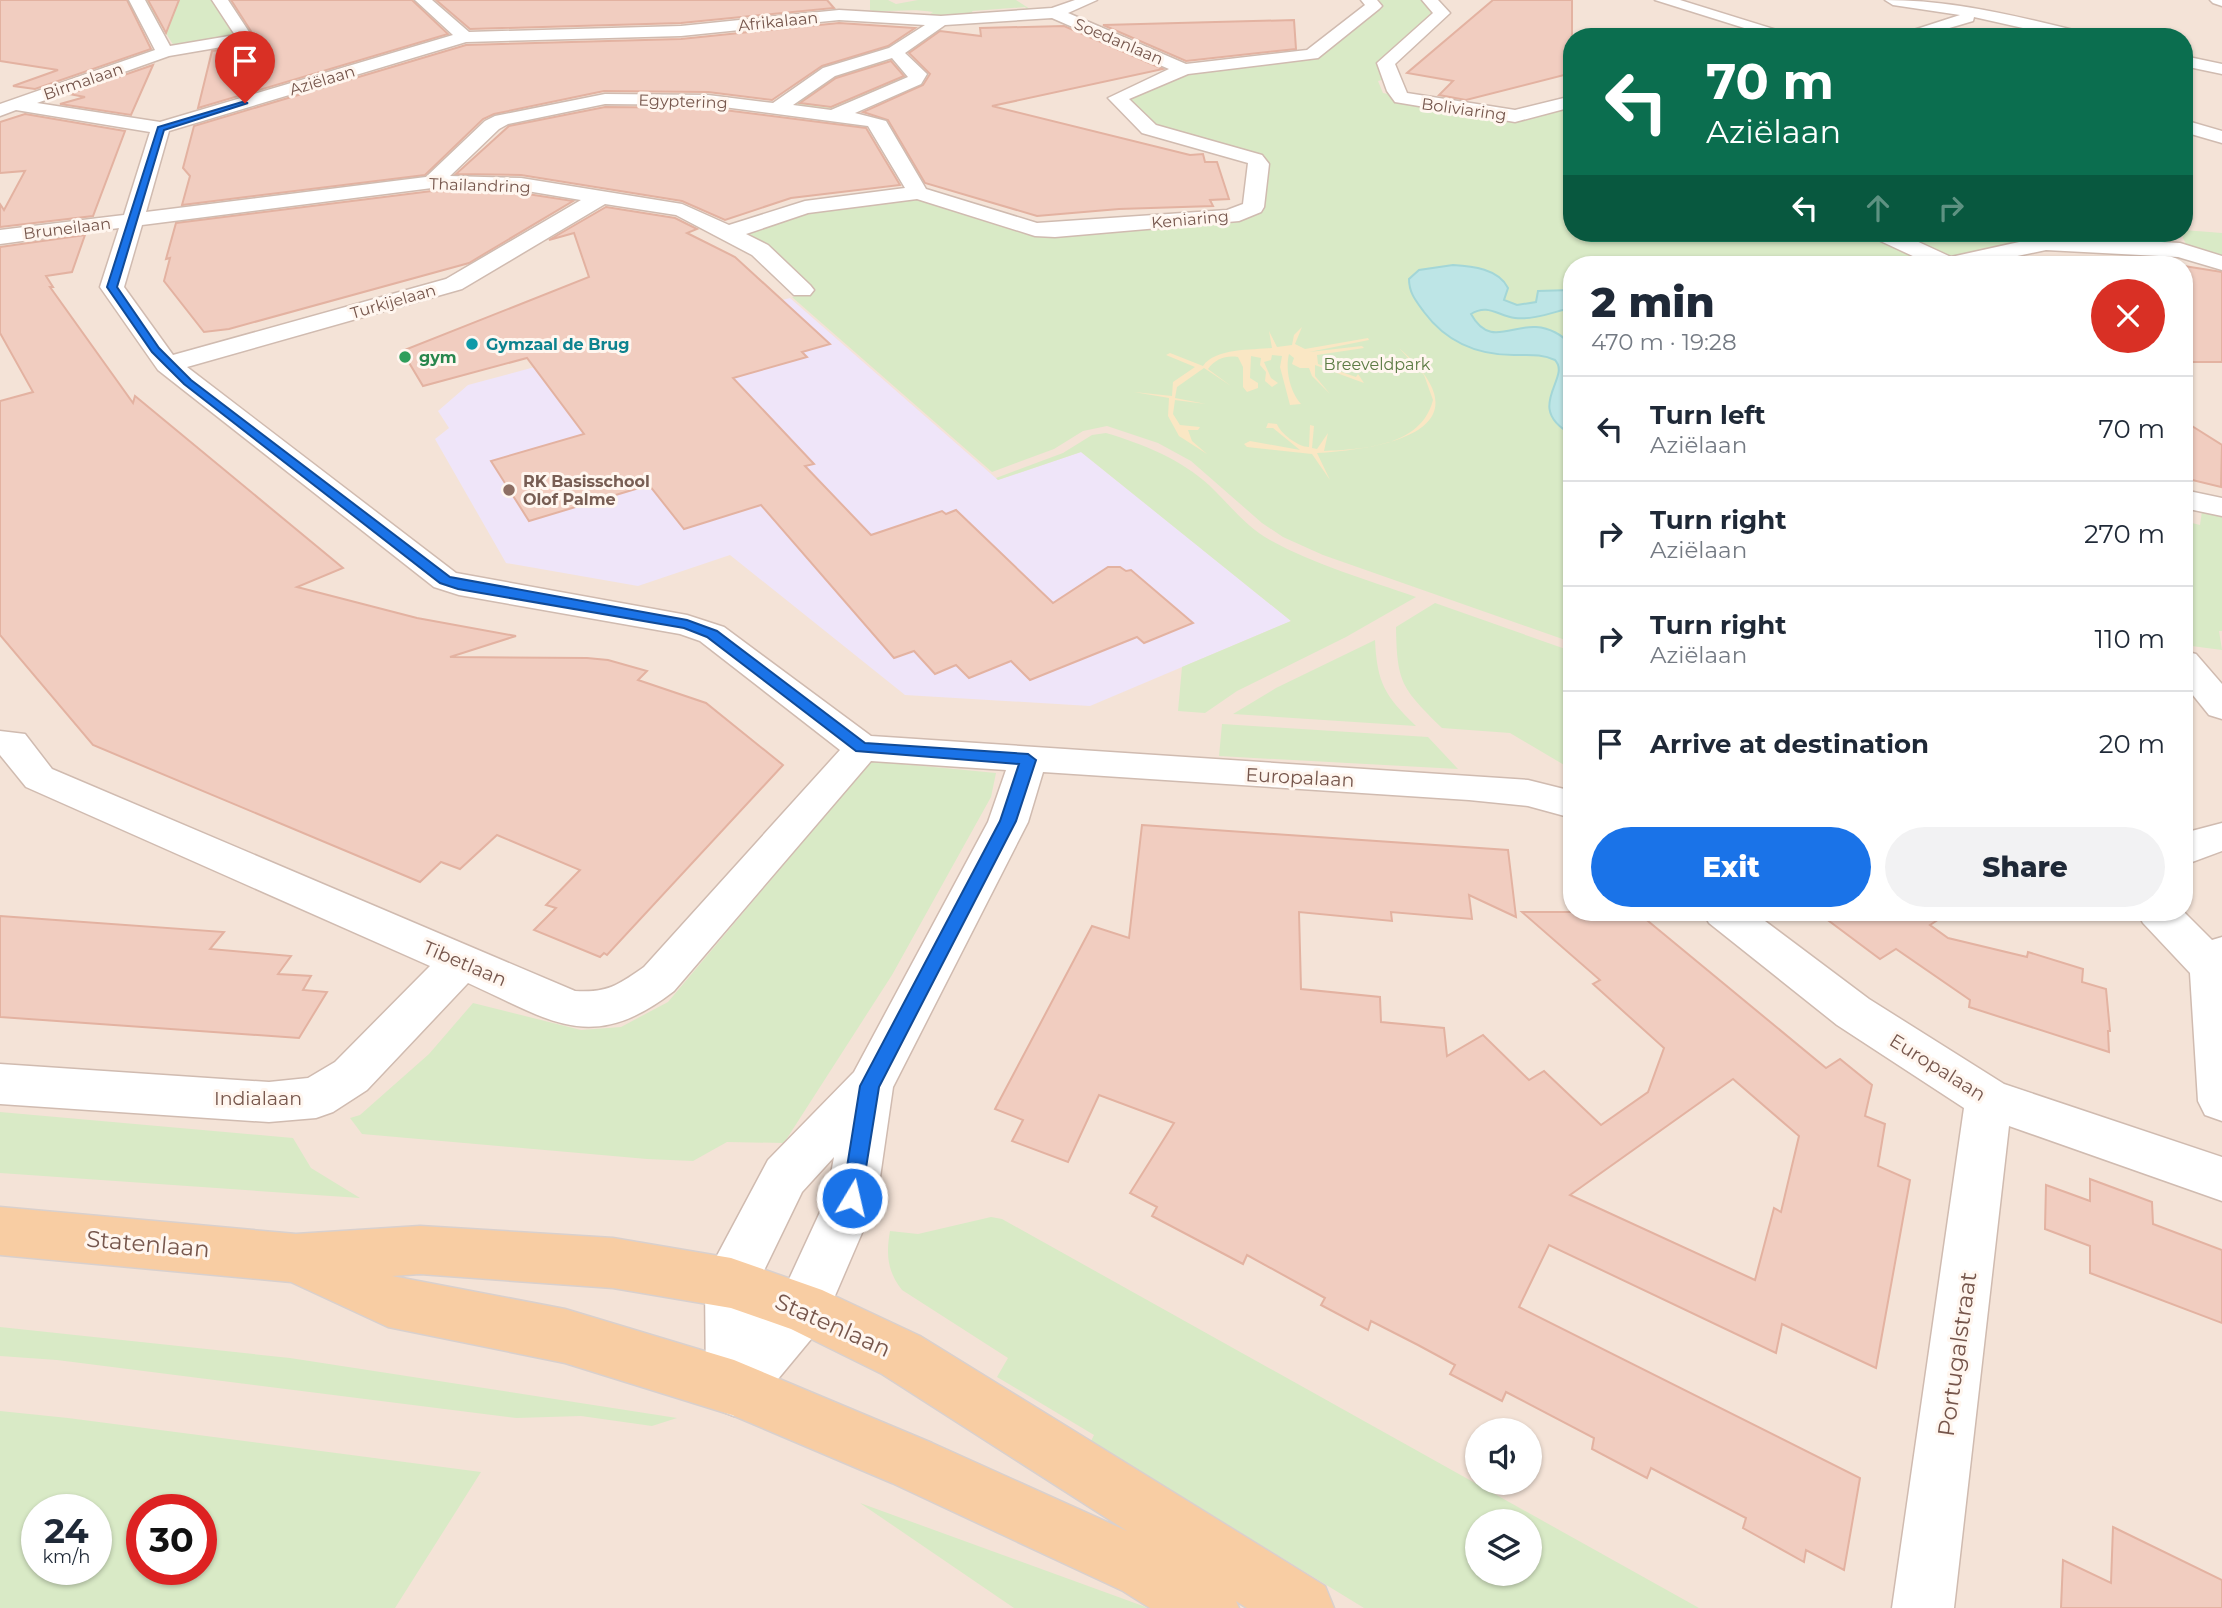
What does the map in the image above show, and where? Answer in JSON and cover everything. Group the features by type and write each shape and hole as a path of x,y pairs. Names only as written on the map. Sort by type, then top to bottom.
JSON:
{"main road":[{"name":"Statenlaan","path":"0,1231 296,1258 420,1250 613,1263 731,1283 803,1308 901,1355 1303,1608"},
{"name":"Statenlaan","path":"296,1258 388,1301 565,1336 734,1388 912,1463 1144,1570 1208,1608"}],"street":[{"path":"137,0 165,52"},
{"name":"Birmalaan","path":"5,106 165,52 245,38 220,0"},
{"path":"424,0 465,37"},
{"name":"Afrikalaan","path":"465,37 681,31 846,15 942,21 1054,13 1089,0"},
{"name":"Keniaring","path":"728,233 805,207 918,193 1035,229 1055,230 1231,216 1246,212 1253,207 1259,164 1255,159 1157,132 1118,101 1120,95 1184,69 1312,54 1374,5 1369,0"},
{"name":"Boliviaring","path":"1430,0 1442,13 1386,63 1401,98 1515,116 1563,103"},
{"path":"1663,0 1761,28"},
{"path":"1893,0 1983,13 2046,28"},
{"name":"Soedanlaan","path":"1054,13 1184,69"},
{"path":"1931,28 1983,13"},
{"path":"777,108 829,72 895,52 942,21"},
{"path":"1733,28 1747,24"},
{"name":"Aziëlaan","path":"161,128 465,37"},
{"path":"835,115 915,80 918,74 895,52"},
{"path":"2193,63 2220,69"},
{"path":"2193,77 2220,69"},
{"name":"Egyptering","path":"432,181 492,125 586,101 708,100 835,115 878,125 918,193"},
{"path":"5,106 161,128 112,287 167,365 445,580 458,585 687,625 712,634 862,748 1028,760 1008,821 870,1086 785,1176 731,1283 734,1388"},
{"path":"2193,129 2222,137"},
{"name":"Thailandring","path":"133,220 432,181 521,184 682,210 760,250 802,290"},
{"name":"Turkijelaan","path":"167,365 454,284 601,197"},
{"name":"Bruneilaan","path":"0,237 133,220"},
{"path":"1901,242 1930,256"},
{"path":"1985,256 2046,243 2180,250 2222,263"},
{"path":"2193,501 2222,507"},
{"path":"2193,660 2222,659"},
{"path":"2193,671 2222,707"},
{"name":"Tibetlaan","path":"0,743 12,743 39,778 571,1009 603,1012 629,1001 659,979 862,748"},
{"name":"Europalaan","path":"1028,760 1469,786 1528,793 1563,803"},
{"path":"2193,845 2222,837"},
{"name":"Europalaan","path":"1736,921 1863,1018 1989,1099 2222,1179"},
{"path":"2169,921 2217,961 2222,1101"},
{"name":"Indialaan","path":"0,1084 269,1102 316,1098 351,1076 462,962"},
{"path":"734,1388 803,1308 852,1198 870,1086"},
{"name":"Portugalstraat","path":"1923,1608 1989,1099"}],"shaded area":[{"path":"0,0 2222,0 2222,1608 0,1608"},
{"path":"790,298 998,480 1081,452 1291,621 1090,706 905,695 730,555 638,586 506,563 435,439 449,428 438,411 468,385"}],"green space":[{"path":"145,0 211,0 236,36 174,46"},
{"path":"870,0 888,0 896,4 918,0 1016,0 1033,11 1028,11 1025,7 972,11 974,15 927,16 933,12 873,11 870,10"},
{"name":"Breeveldpark","path":"1380,0 1425,0 1437,11 1380,63 1385,79 1378,81 1383,93 1505,118 1563,110 1563,242 1888,242 1916,256 1563,256 1563,639 1323,555 1283,537 1262,523 1191,461 1158,443 1107,426 1083,431 1054,449 992,472 792,297 814,291 765,248 746,237 747,233 809,209 901,198 923,199 1029,231 1140,227 1167,229 1244,217 1266,165 1161,131 1125,101 1180,73 1307,57"},
{"path":"882,54 890,68 905,78 827,110 788,106 843,70"},
{"path":"2193,231 2222,233 2222,256 2187,247 2185,242 2193,242"},
{"path":"2036,242 1979,249 1978,254 1961,256 1938,252 1914,243"},
{"path":"1106,433 1148,447 1187,468 1199,476 1261,535 1287,549 1323,565 1416,597 1346,637 1237,691 1205,713 1178,711 1182,667 1291,621 1081,452 998,480 996,478 1063,453 1092,435"},
{"path":"2202,511 2222,517 2222,631 2219,631 2222,650 2193,646 2193,523 2200,525"},
{"path":"1435,603 1563,648 1563,764 1510,733 1442,728 1404,684 1398,661 1396,627"},
{"path":"1375,640 1378,667 1385,688 1416,726 1233,714 1276,688"},
{"path":"1222,724 1428,737 1458,769 1219,756"},
{"path":"871,761 996,773 991,797 892,975 784,1143 727,1142 693,1161 647,1159 362,1134 350,1118 360,1115 429,1054 473,1003 581,1030 621,1027 668,1002"},
{"path":"0,1112 293,1138 311,1168 360,1198 0,1173"},
{"path":"991,1217 1002,1219 1465,1477 1465,1495 1497,1495 1522,1509 1465,1509 1465,1586 1542,1586 1542,1520 1699,1608 1364,1608 1091,1441 1094,1435 997,1377 1008,1358 902,1290 893,1276 889,1262 890,1231 918,1234"},
{"path":"0,1327 290,1358 677,1418 652,1426 581,1416 516,1418 57,1360 0,1356"},
{"path":"0,1411 481,1472 395,1608 0,1608"},
{"path":"860,1503 1143,1606 1147,1608 1014,1608"}],"sand":[{"path":"1302,327 1295,344 1305,349 1368,338 1369,340 1309,352 1362,346 1364,348 1317,355 1318,364 1356,377 1358,374 1364,383 1315,365 1315,376 1330,394 1312,376 1309,368 1292,364 1294,358 1289,354 1289,380 1301,404 1290,405 1280,367 1282,356 1272,355 1271,360 1264,362 1271,378 1278,383 1272,387 1265,381 1266,372 1260,365 1261,358 1251,356 1250,378 1258,383 1258,388 1247,392 1243,387 1243,367 1238,357 1221,358 1208,369 1231,386 1204,368 1177,387 1175,398 1206,404 1175,400 1173,414 1180,425 1200,427 1198,430 1188,430 1192,441 1207,454 1179,436 1168,416 1169,398 1134,392 1172,396 1173,382 1195,367 1166,355 1170,353 1203,366 1209,360 1225,353 1272,348 1269,331 1277,347 1292,345 1294,335"},
{"path":"1399,348 1425,376 1435,398 1432,416 1419,429 1398,439 1392,441 1416,428 1426,416 1433,400 1424,375"},
{"path":"1268,423 1277,424 1290,439 1300,445 1309,447 1310,425 1314,426 1312,448 1317,449 1328,433 1324,451 1359,448 1317,453 1330,480 1312,454 1247,447 1244,444 1250,441 1300,450 1273,428 1266,428"}],"water":[{"path":"1453,265 1492,273 1508,288 1504,300 1517,305 1536,302 1538,291 1563,290 1563,310 1529,318 1509,317 1483,310 1471,314 1485,330 1501,332 1527,327 1541,328 1555,332 1563,338 1563,428 1551,414 1549,403 1558,375 1559,367 1555,360 1536,355 1504,355 1478,350 1465,346 1443,332 1433,323 1412,293 1409,279 1419,270"}],"building":[{"path":"0,0 127,0 151,49 35,89 13,86 58,70 0,61"},
{"path":"148,0 179,0 166,33"},
{"path":"231,0 412,0 448,34 198,108 212,51 245,46 256,39"},
{"path":"436,0 827,0 834,8 681,23 470,29"},
{"path":"1493,0 1572,0 1572,28 1563,28 1563,75 1466,100 1439,95 1453,81 1407,73"},
{"path":"1294,20 1296,49 1186,61 1103,25"},
{"path":"839,23 915,28 888,46 822,66 772,100 708,92 604,91 494,114 483,119 425,175 182,205 190,176 183,168 194,126 466,45 681,39"},
{"path":"1064,26 1163,69 992,106 1190,155 1203,154 1205,162 1217,162 1229,199 1210,200 1213,206 1119,209 1037,216 925,183 888,120 863,112 923,85 930,74 909,53 940,31 981,36 980,28"},
{"path":"891,61 904,76 831,107 800,103 836,78"},
{"path":"153,65 131,115 60,104 85,97 69,94"},
{"path":"605,107 708,108 866,128 900,185 791,198 725,220 682,201 521,175 456,174 509,126"},
{"path":"25,114 125,131 93,216 0,227 0,204 4,210 25,171 0,173 0,122"},
{"path":"432,191 521,193 573,201 469,263 229,329 204,332 164,281 170,258 166,259 176,223"},
{"path":"606,207 675,218 697,229 687,233 735,257 830,344 802,352 807,357 733,378 814,464 805,466 871,535 942,511 946,514 956,510 1053,603 1108,567 1120,567 1126,571 1131,570 1193,623 1144,643 1137,637 1030,680 1011,661 969,678 956,665 935,674 914,651 894,658 761,505 684,529 649,485 529,521 491,461 584,434 527,358 423,386 402,351 589,277 574,233 549,240"},
{"path":"85,235 72,272 46,276 53,287 50,287 133,403 135,396 343,568 297,587 417,618 516,636 450,657 587,658 608,660 647,671 638,680 706,703 783,765 607,955 604,953 600,957 534,930 556,908 546,905 580,870 497,835 460,869 441,862 420,882 93,745 0,635 0,401 33,392 0,333 0,247"},
{"path":"2193,267 2222,272 2222,362 2193,362"},
{"path":"2193,427 2222,445 2221,487 2193,480"},
{"path":"1142,825 1508,850 1516,917 1469,895 1472,919 1391,912 1392,921 1299,912 1301,989 1380,997 1381,1022 1444,1028 1447,1056 1483,1035 1529,1080 1544,1071 1601,1125 1648,1092 1664,1048 1593,984 1600,980 1522,912 1563,912 1563,921 1648,921 1826,1068 1840,1059 1872,1085 1865,1116 1885,1124 1878,1166 1910,1180 1876,1368 1782,1324 1776,1353 1549,1245 1519,1307 1860,1478 1844,1570 1806,1550 1804,1562 1743,1528 1746,1518 1651,1468 1647,1478 1592,1449 1594,1438 1506,1392 1502,1401 1450,1374 1455,1365 1418,1345 1371,1321 1368,1330 1321,1305 1325,1298 1247,1255 1243,1264 1152,1216 1157,1207 1130,1193 1174,1123 1099,1095 1068,1162 1012,1141 1023,1120 995,1109 1092,926 1129,938","holes":["1733,1079 1799,1136 1781,1212 1774,1208 1755,1280 1570,1195"]},
{"path":"0,916 224,932 210,949 291,956 278,974 311,976 303,990 327,992 299,1038 0,1017"},
{"path":"1829,921 1936,921 1930,925 1948,938 2027,957 2028,952 2083,969 2082,982 2106,989 2109,1052 1969,1007 1970,1000 1896,949 1880,959"},
{"path":"2090,1179 2152,1202 2153,1224 2222,1250 2222,1323 2090,1273 2090,1246 2045,1229 2046,1185 2090,1201"},
{"path":"2113,1527 2222,1580 2222,1608 2061,1608 2063,1560 2111,1583"}],"place":[{"name":"Gymzaal de Brug","path":"472,344"},
{"name":"gym","path":"405,357"},
{"name":"RK Basisschool Olof Palme","path":"509,490"}],"route":[{"path":"245,103 161,128 112,287 167,365 445,580 458,585 687,625 712,634 862,748 1028,760 1008,821 870,1086 852,1198"}]}
